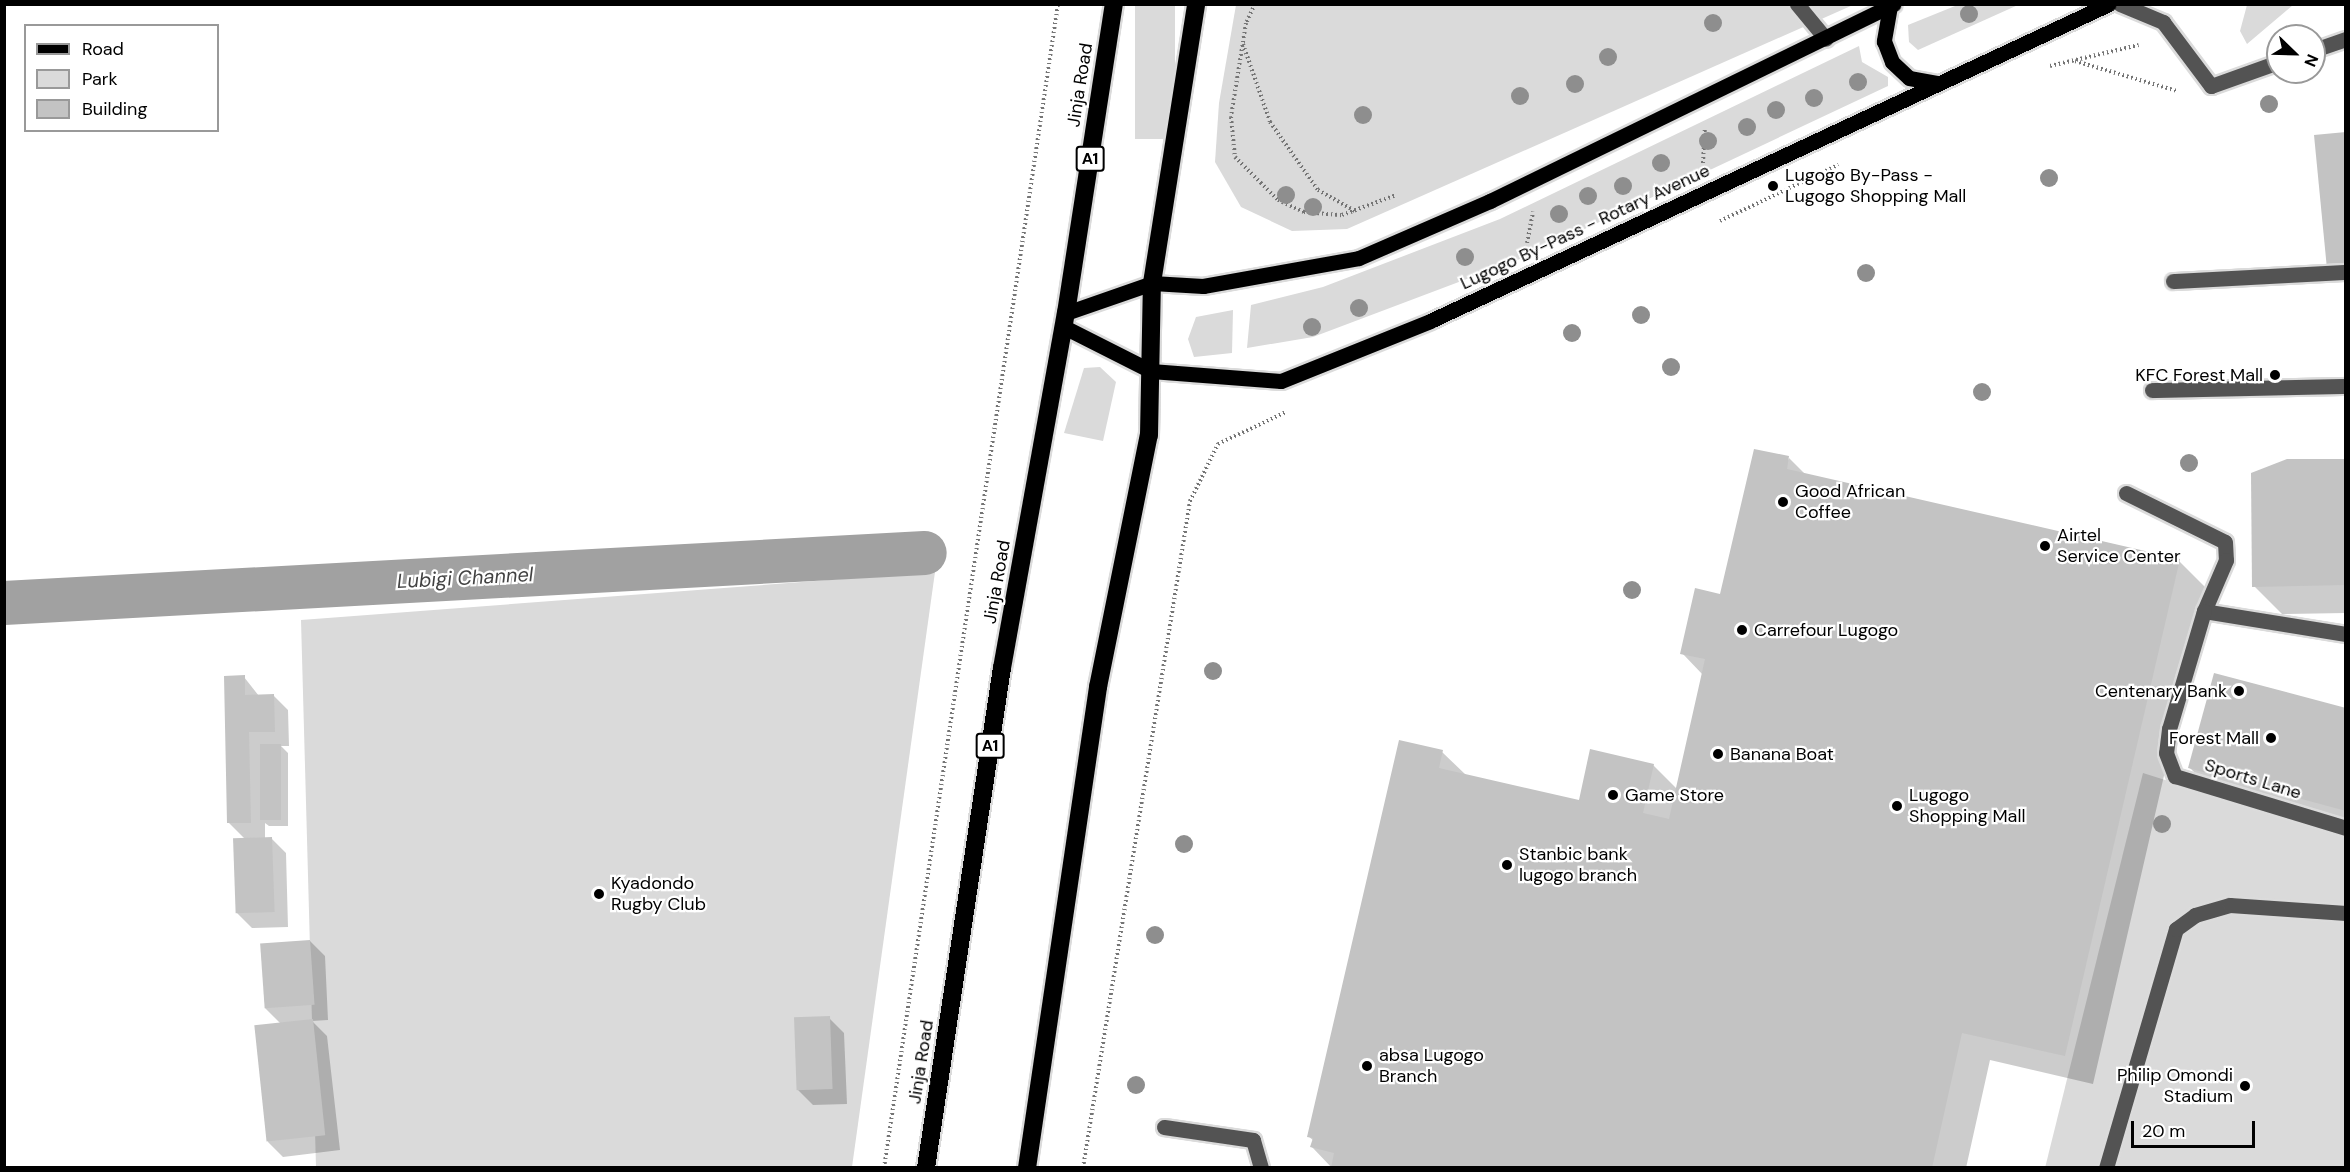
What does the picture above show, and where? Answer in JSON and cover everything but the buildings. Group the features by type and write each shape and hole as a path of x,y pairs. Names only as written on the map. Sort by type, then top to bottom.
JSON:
{"highway":[{"name":"Jinja Road","path":"926,1167 1002,668 1065,320 1114,4"},
{"path":"1027,1167 1098,687 1149,435 1152,283 1196,4"}],"main road":[{"name":"Lugogo By-Pass - Rotary Avenue","path":"1065,320 1152,371 1281,381 1430,321 2109,4"},
{"path":"1065,320 1152,283 1203,286 1359,258 1490,201 1892,5"},
{"path":"1892,5 1884,42 1892,62 1909,78 1937,83"}],"lane":[{"path":"1797,4 1826,39"},
{"path":"2120,4 2163,22 2211,86 2266,66"},
{"path":"2326,46 2346,39"},
{"path":"2173,281 2346,272"},
{"path":"2152,390 2346,386"},
{"path":"2126,493 2225,542 2226,560 2204,611 2346,634"},
{"name":"Sports Lane","path":"2204,611 2169,729 2166,753 2175,776 2346,828"},
{"path":"2106,1167 2176,929 2195,915 2230,905 2346,913"},
{"path":"1164,1127 1253,1140 1262,1167"}],"path":[{"path":"884,1167 1058,4"},
{"path":"1256,4 1246,23 1231,117 1235,157 1272,195 1304,212 1342,215 1396,195"},
{"path":"1243,44 1270,122 1318,190 1356,211"},
{"path":"2074,60 2184,93"},
{"path":"1702,173 1705,121"},
{"path":"1527,246 1535,203"},
{"path":"1083,1167 1190,501 1218,444"}],"green space":[{"path":"1960,4 2018,5 1918,50 1909,42 1908,25"},
{"path":"2247,4 2293,5 2271,24 2266,24 2266,28 2247,44 2240,31"},
{"path":"1135,5 1175,5 1175,139 1135,139"},
{"path":"1236,5 1853,5 1347,229 1292,231 1241,207 1215,162 1219,103"},
{"path":"1859,46 1862,62 1888,77 1888,86 1525,257 1313,337 1247,348 1251,305 1323,287 1500,219"},
{"path":"1233,310 1232,353 1194,357 1188,339 1196,317"},
{"path":"1100,367 1116,382 1103,441 1064,433 1084,368"},
{"name":"Kyadondo Rugby Club","path":"935,572 852,1167 316,1167 301,620"},
{"path":"2143,773 2345,837 2345,1167 2045,1168"}],"waterway":[{"name":"Lubigi Channel","path":"4,603 925,553"}],"place":[{"name":"Lugogo By-Pass - Lugogo Shopping Mall","path":"1773,186"},
{"name":"KFC Forest Mall","path":"2275,375"},
{"name":"Good African Coffee","path":"1783,502"},
{"name":"Airtel Service Center","path":"2045,546"},
{"name":"Carrefour Lugogo","path":"1742,630"},
{"name":"Centenary Bank","path":"2239,691"},
{"name":"Forest Mall","path":"2271,738"},
{"name":"Banana Boat","path":"1718,754"},
{"name":"Game Store","path":"1613,795"},
{"name":"Lugogo Shopping Mall","path":"1897,806"},
{"name":"Stanbic bank lugogo branch","path":"1507,865"},
{"name":"Kyadondo Rugby Club","path":"599,894"},
{"name":"absa Lugogo Branch","path":"1367,1066"},
{"name":"Philip Omondi Stadium","path":"2245,1086"}]}
